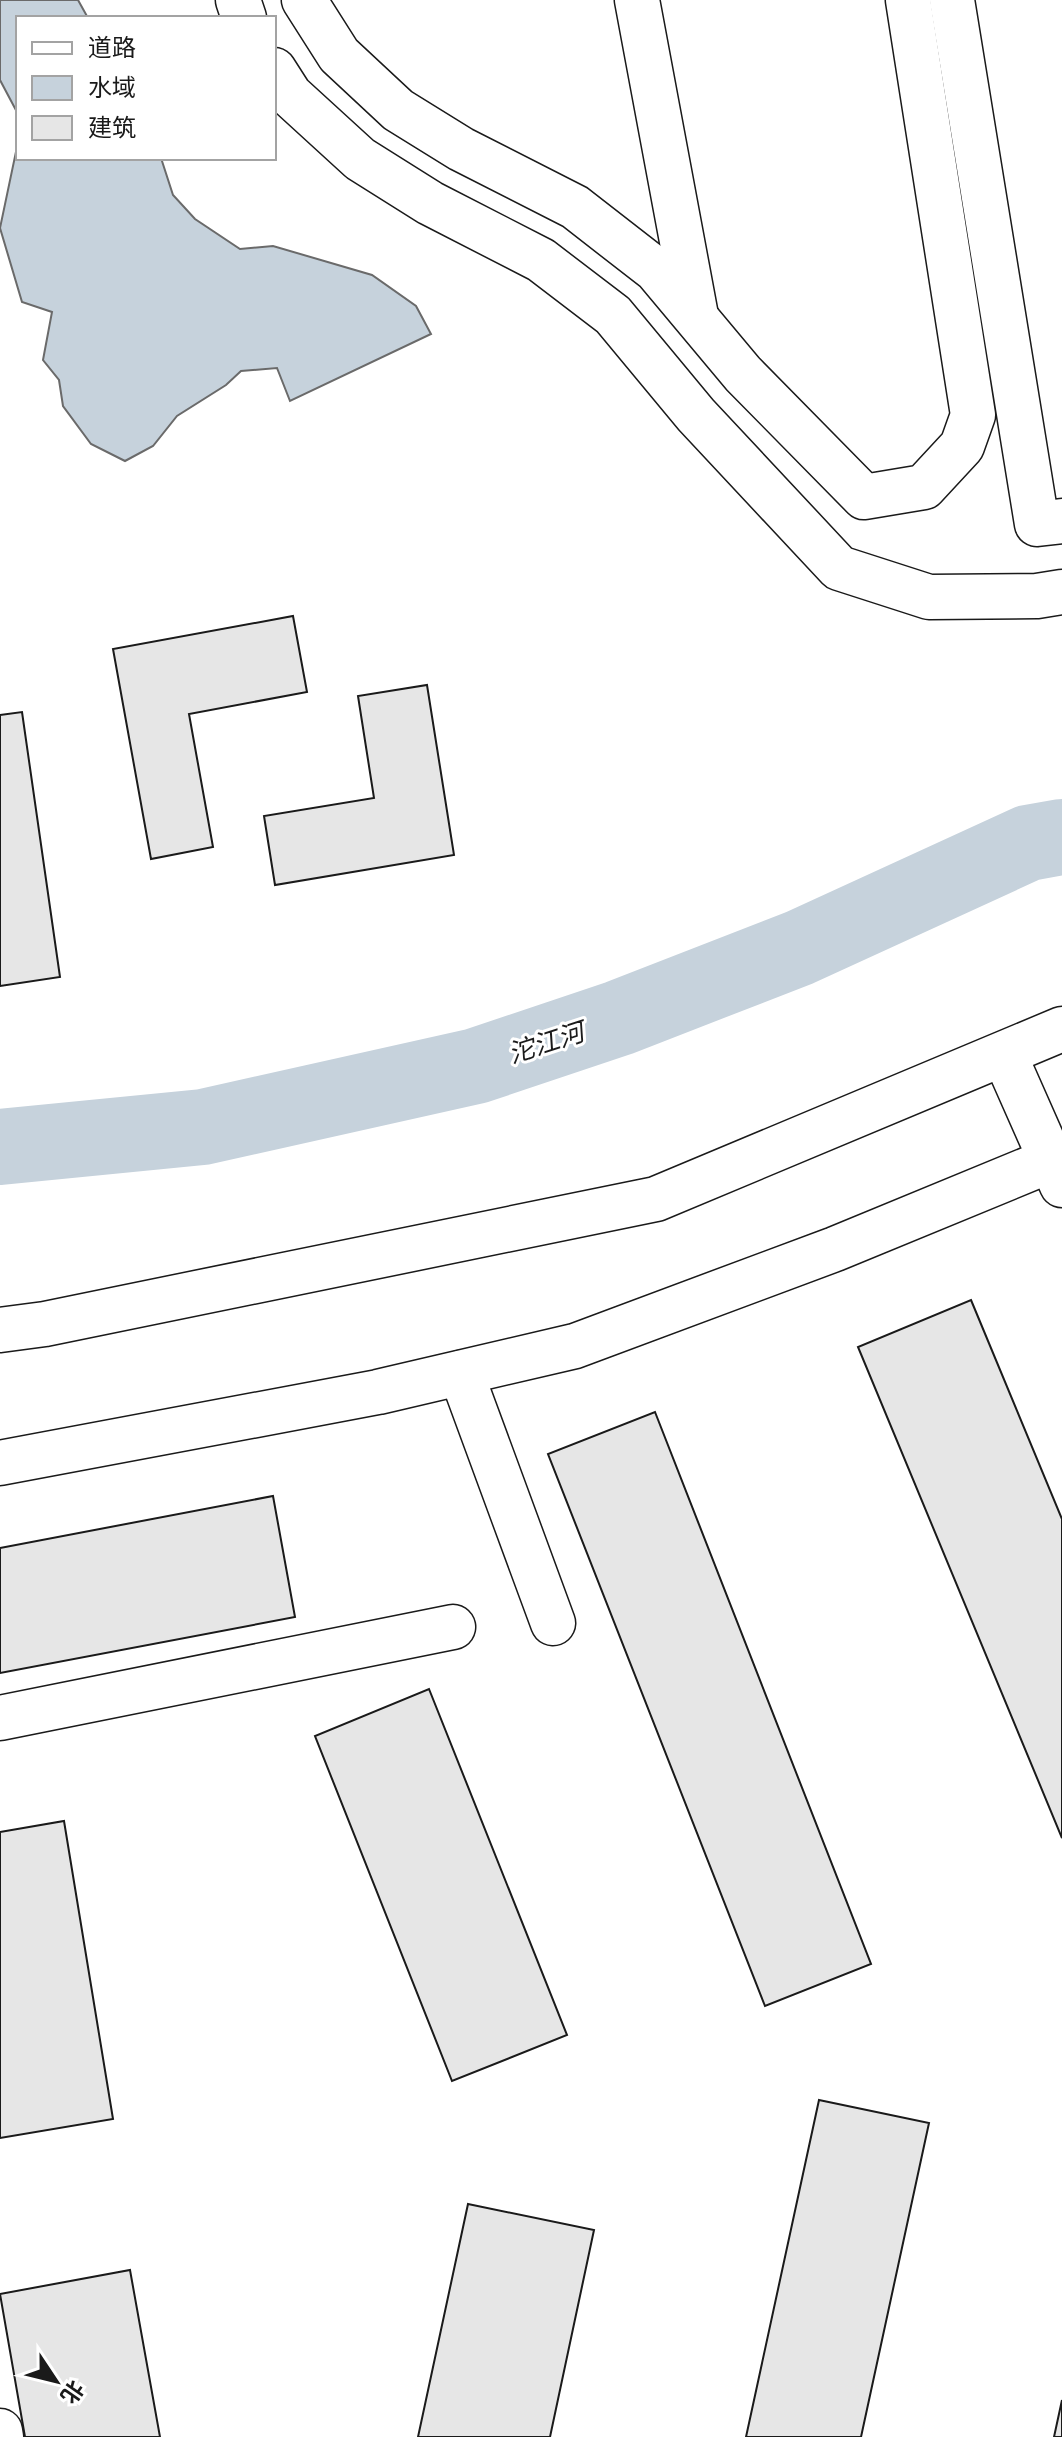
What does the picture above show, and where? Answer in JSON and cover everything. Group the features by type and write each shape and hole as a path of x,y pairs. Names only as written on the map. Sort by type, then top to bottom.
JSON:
{"street":[{"path":"304,0 339,55 398,110 461,149 575,207 656,270 743,374 864,497 924,487 962,446 973,415 908,0"},
{"path":"637,0 696,318"},
{"path":"952,0 1037,524 1062,521"},
{"path":"276,73 290,95 360,159 430,203 541,260 613,315 696,415 839,568 929,597 1037,596 1062,592"},
{"path":"0,1330 45,1324 656,1199 1062,1029"},
{"path":"0,1463 378,1392 575,1346 835,1249 1056,1172 1004,1054"},
{"path":"461,1373 553,1623"},
{"path":"0,1718 453,1627"}],"water":[{"path":"0,0 78,0 87,16 16,16 16,110 0,80"},
{"path":"16,152 16,160 162,160 173,195 195,219 240,249 273,246 372,275 416,306 431,334 290,401 277,368 241,371 226,385 177,416 153,446 125,461 91,444 63,406 59,380 43,360 52,312 22,302 0,228"}],"building":[{"path":"293,616 307,692 189,714 213,847 151,859 113,649"},
{"path":"427,685 454,855 275,885 264,816 374,798 358,696"},
{"path":"22,712 60,977 0,986 0,715"},
{"path":"971,1300 1062,1519 1062,1838 858,1347"},
{"path":"655,1412 871,1964 765,2006 548,1454"},
{"path":"273,1496 295,1617 0,1673 0,1548"},
{"path":"429,1689 567,2035 452,2081 315,1736"},
{"path":"64,1821 113,2119 0,2138 0,1832"},
{"path":"819,2100 929,2123 861,2437 746,2437"},
{"path":"468,2204 594,2230 550,2437 418,2437"},
{"path":"130,2270 160,2437 25,2437 0,2294"},
{"path":"1062,2400 1062,2437 1054,2437"}],"waterway":[{"name":"沱江河","path":"0,1147 203,1127 476,1066 619,1018 799,948 1028,843 1062,837"}]}
